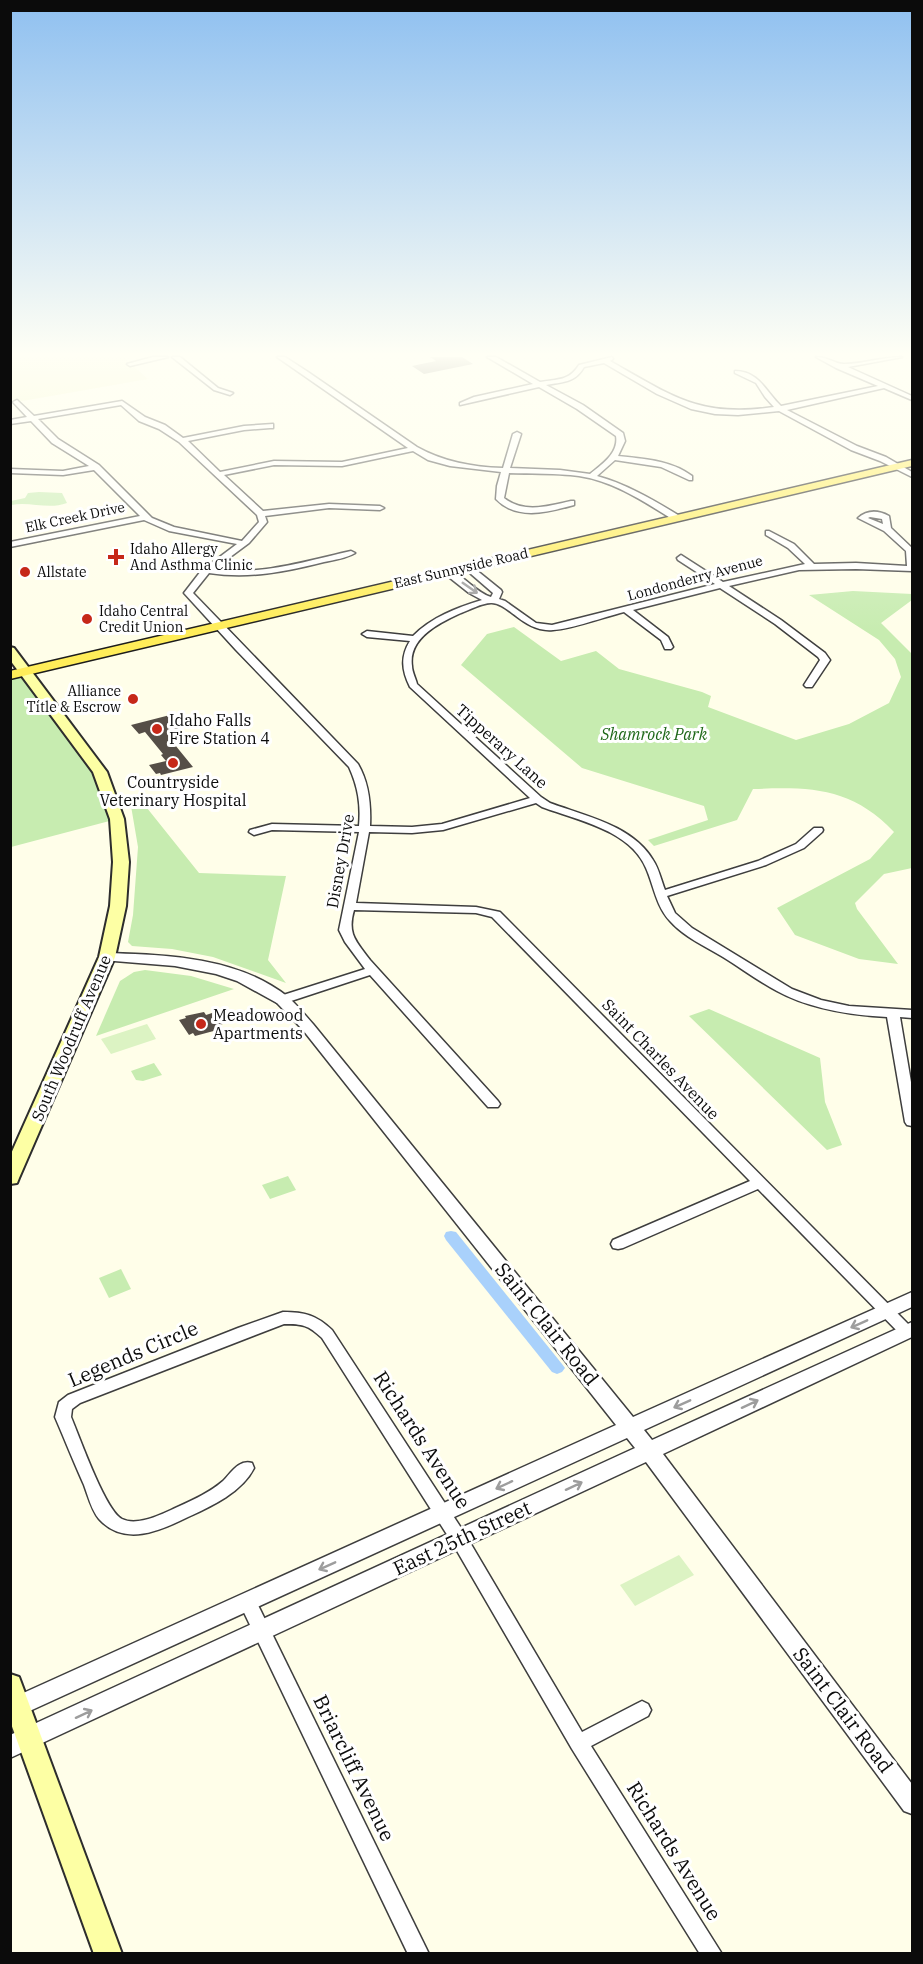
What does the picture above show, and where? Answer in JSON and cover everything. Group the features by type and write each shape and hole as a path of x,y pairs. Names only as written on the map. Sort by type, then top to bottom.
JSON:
{"main road":[{"name":"East Sunnyside Road","path":"18,673 912,463"},
{"name":"South Woodruff Avenue","path":"10,651 18,673 100,772 117,819 121,862 118,906 107,957 10,1178"},
{"path":"13,1701 21,1743 108,1953"}],"street":[{"path":"68,449 96,467 157,525 242,543"},
{"path":"192,449 261,514 263,522 256,533 207,570"},
{"path":"220,474 282,462 342,464 414,449 444,463 483,469 591,477 622,485 675,517"},
{"path":"512,449 500,499 511,507 542,510 571,503"},
{"path":"591,477 613,457 617,449"},
{"path":"856,449 883,459 912,475"},
{"path":"613,457 666,467 684,472 689,478"},
{"path":"10,471 63,473 96,467"},
{"path":"261,514 329,506 380,508"},
{"name":"Elk Creek Drive","path":"10,545 146,517"},
{"path":"887,529 910,550 912,569"},
{"path":"769,533 791,546 811,566"},
{"path":"207,570 235,575 256,574 351,553"},
{"path":"681,558 778,622 822,655 825,660 823,666 809,685"},
{"name":"Londonderry Avenue","path":"448,572 478,594 495,599 533,625 561,627 776,571 811,566 912,569"},
{"name":"Londonderry Avenue","path":"467,567 498,592 495,599"},
{"name":"Disney Drive","path":"207,570 199,575 188,592 354,766 362,780 366,797 364,828 345,930 347,939 372,970 493,1104"},
{"name":"Tipperary Lane","path":"495,599 445,615 433,622 416,639 405,669 413,685 537,799 546,805 629,839 647,858 658,882 664,905 677,922 789,993 862,1012 912,1014"},
{"path":"627,610 665,639 668,647"},
{"path":"367,634 416,639"},
{"path":"254,832 272,827 412,830 442,827 537,799"},
{"path":"660,895 762,863 800,846 818,830"},
{"name":"Saint Charles Avenue","path":"350,906 476,910 496,914 759,1183 910,1330"},
{"name":"Saint Clair Road","path":"107,957 150,958 204,966 242,978 281,1000 308,1027 649,1451 912,1803"},
{"path":"281,1000 372,970"},
{"path":"892,1014 912,1122"},
{"path":"618,1244 759,1183"},
{"name":"East 25th Street","path":"13,1701 248,1602 912,1299"},
{"name":"Richards Avenue","path":"243,1332 283,1318 297,1318 314,1322 327,1334 459,1539 579,1743 712,1953"},
{"name":"East 25th Street","path":"21,1743 910,1330"},
{"name":"Legends Circle","path":"243,1332 74,1399 65,1406 63,1417 104,1513 119,1526 137,1528 160,1523 219,1493 246,1468"},
{"name":"Briarcliff Avenue","path":"248,1602 419,1953"},
{"path":"579,1743 642,1710"}],"green space":[{"path":"28,493 62,493 67,503 53,506 11,505 11,501 25,498"},
{"name":"Shamrock Park","path":"853,591 912,594 912,600 881,623 912,654 912,868 884,874 855,903 857,909 898,964 859,959 795,935 777,908 870,859 894,832 862,806 846,798 812,790 753,789 737,820 654,846 648,840 708,820 704,806 582,768 461,665 487,634 514,627 561,661 596,651 619,669 702,692 711,696 708,707 796,740 849,724 889,703 901,677 895,659 879,640 809,595"},
{"path":"26,671 97,768 117,819 11,847 11,675"},
{"path":"139,798 199,873 286,876 268,960 286,983 213,957 172,949 132,946 128,942 133,915 138,847 130,800"},
{"path":"145,970 191,976 234,989 96,1036 120,981 134,972"},
{"path":"709,1009 820,1058 825,1102 842,1145 827,1150 689,1016"},
{"path":"147,1024 156,1039 111,1054 101,1039"},
{"path":"154,1063 162,1075 143,1081 136,1080 131,1071"},
{"path":"288,1176 296,1190 270,1199 262,1185"},
{"path":"121,1269 131,1289 109,1298 99,1278"},
{"path":"679,1555 694,1575 635,1606 620,1585"}],"building":[{"path":"174,714 182,723 176,725 185,736 171,740 193,767 161,775 156,774 149,765 166,761 161,755 163,754 145,732 139,734 131,725"},
{"name":"Meadowood Apartments","path":"204,1012 206,1015 215,1012 223,1024 218,1025 221,1029 195,1036 193,1033 189,1035 179,1020 186,1018 185,1016"}],"waterway":[{"path":"451,1236 557,1368"}],"place":[{"name":"Idaho Allergy And Asthma Clinic","path":"116,557"},
{"name":"Allstate","path":"25,572"},
{"name":"Idaho Central Credit Union","path":"87,619"},
{"name":"Alliance Title & Escrow","path":"133,699"},
{"name":"Idaho Falls Fire Station 4","path":"157,729"},
{"name":"Countryside Veterinary Hospital","path":"173,763"},
{"name":"Meadowood Apartments","path":"201,1024"}]}
